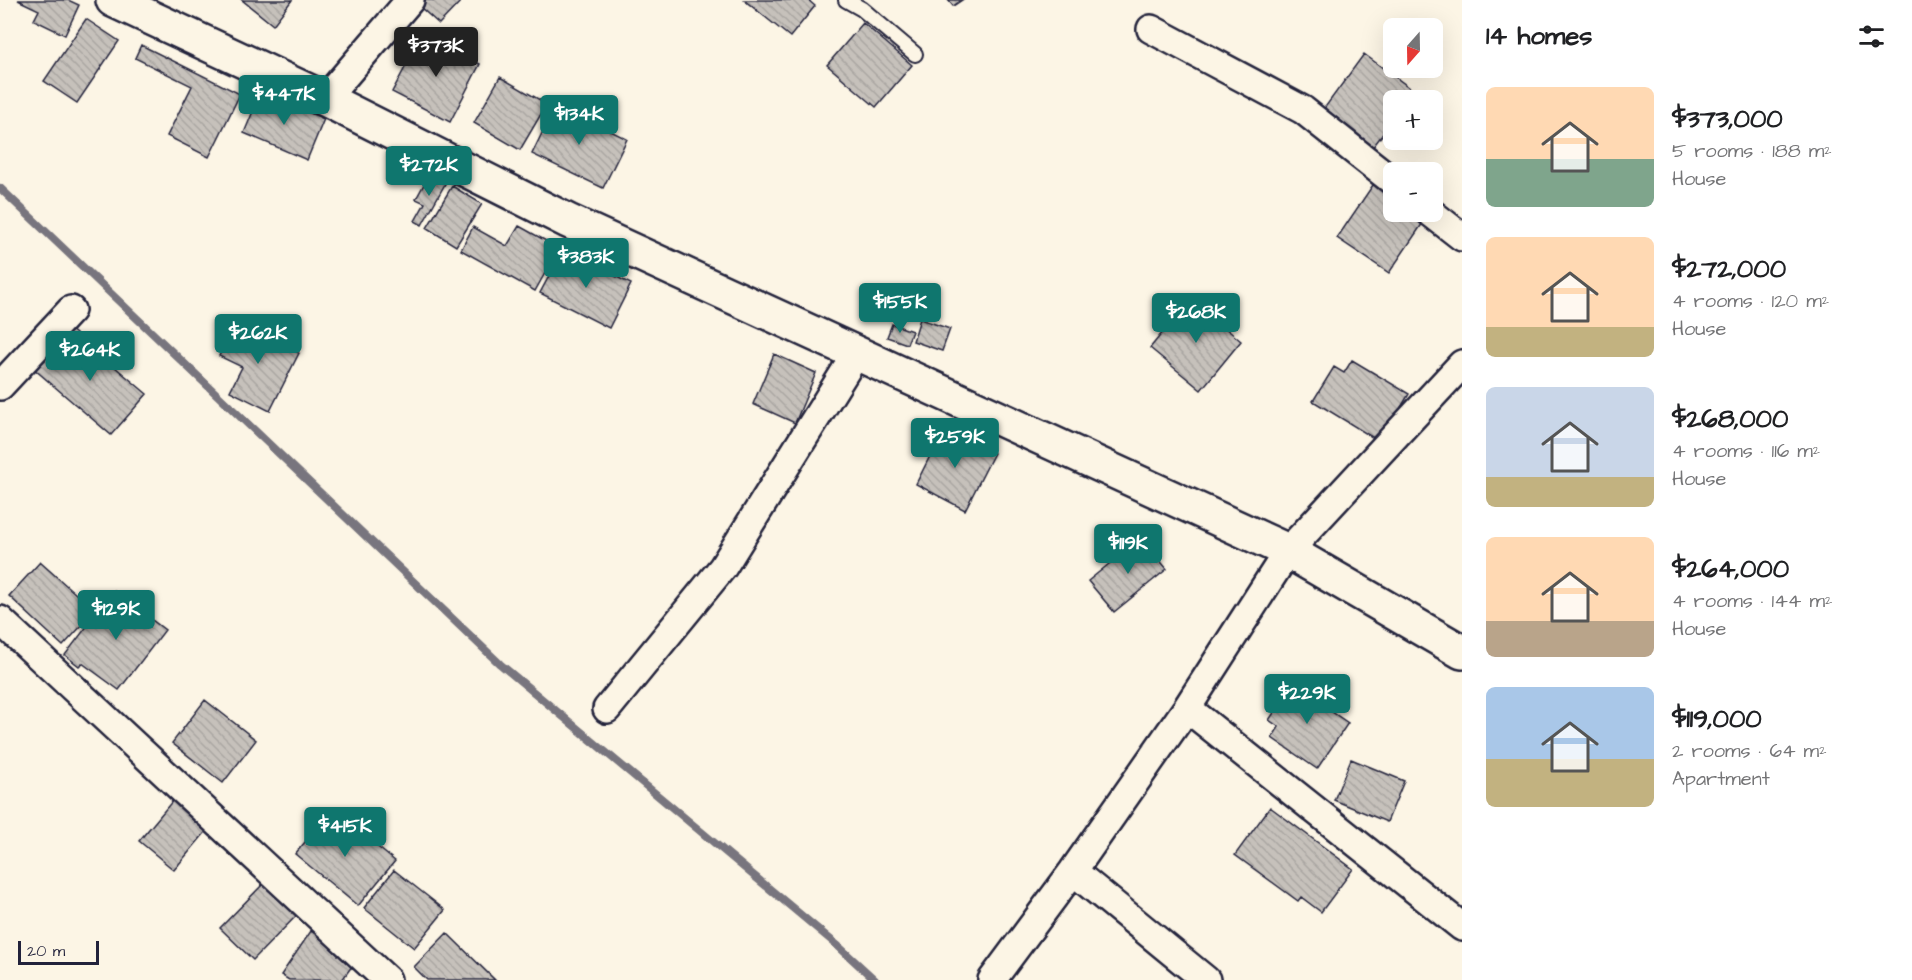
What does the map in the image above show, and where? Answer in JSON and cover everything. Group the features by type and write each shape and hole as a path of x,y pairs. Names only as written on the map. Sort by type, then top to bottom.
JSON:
{"main road":[{"path":"113,0 325,99 568,220 1288,551 1462,652"}],"street":[{"path":"325,99 410,0"},
{"path":"1151,29 1303,110 1383,173"},
{"path":"1443,222 1462,237"},
{"path":"0,386 70,310"},
{"path":"607,709 723,567 856,354"},
{"path":"992,980 1073,872 1187,708 1288,551 1462,364"},
{"path":"0,620 387,980"},
{"path":"1187,708 1462,927"},
{"path":"1073,872 1206,980"}],"lane":[{"path":"846,0 862,9 915,54"}],"building":[{"path":"18,0 68,0 79,5 65,35 34,20 39,10"},
{"path":"242,0 292,0 273,25"},
{"path":"426,0 462,0 439,24 419,6"},
{"path":"744,0 808,0 815,6 790,37"},
{"path":"948,0 962,0 953,6"},
{"path":"86,19 119,41 77,103 44,81"},
{"path":"863,23 912,65 876,107 827,65"},
{"path":"423,34 480,64 450,122 392,92"},
{"path":"141,45 240,94 209,157 167,136 192,86 135,58"},
{"path":"1364,54 1383,68 1383,78 1396,78 1413,90 1383,90 1383,134 1373,147 1323,110"},
{"path":"500,77 547,104 520,150 474,123"},
{"path":"261,92 324,119 307,160 244,133"},
{"path":"556,104 627,139 603,188 532,154"},
{"path":"429,175 445,184 422,225 415,221 425,203 416,199"},
{"path":"1377,179 1383,183 1383,222 1424,222 1389,273 1337,238"},
{"path":"452,186 482,204 456,246 427,228"},
{"path":"519,226 559,248 535,291 461,250 473,227 507,246"},
{"path":"563,250 631,284 609,328 540,293"},
{"path":"1190,299 1241,341 1201,390 1150,348"},
{"path":"920,319 950,329 942,351 913,341"},
{"path":"236,322 299,353 270,411 230,391 242,367 219,356"},
{"path":"892,324 912,331 907,344 887,337"},
{"path":"69,328 147,394 111,435 34,369"},
{"path":"774,354 816,373 795,423 753,404"},
{"path":"1352,360 1409,394 1380,442 1313,401 1334,367 1344,373"},
{"path":"944,428 994,453 965,510 916,484"},
{"path":"1141,538 1167,569 1114,612 1088,581"},
{"path":"40,562 95,611 63,646 9,596"},
{"path":"114,591 165,630 119,690 82,663 79,666 65,655"},
{"path":"1297,679 1326,699 1322,705 1348,723 1317,769 1272,738 1279,727 1269,720"},
{"path":"205,700 256,740 223,783 172,743"},
{"path":"1351,759 1404,781 1387,822 1334,800"},
{"path":"174,799 209,828 174,870 139,841"},
{"path":"1270,807 1353,869 1321,912 1301,897 1298,901 1235,855"},
{"path":"332,810 395,861 358,906 295,854"},
{"path":"394,870 445,910 414,948 364,908"},
{"path":"266,881 299,913 253,960 220,928"},
{"path":"311,931 355,962 342,980 289,980 281,975"},
{"path":"447,933 495,980 427,980 414,967"}],"waterway":[{"path":"0,188 500,664 837,945 875,980"}]}
